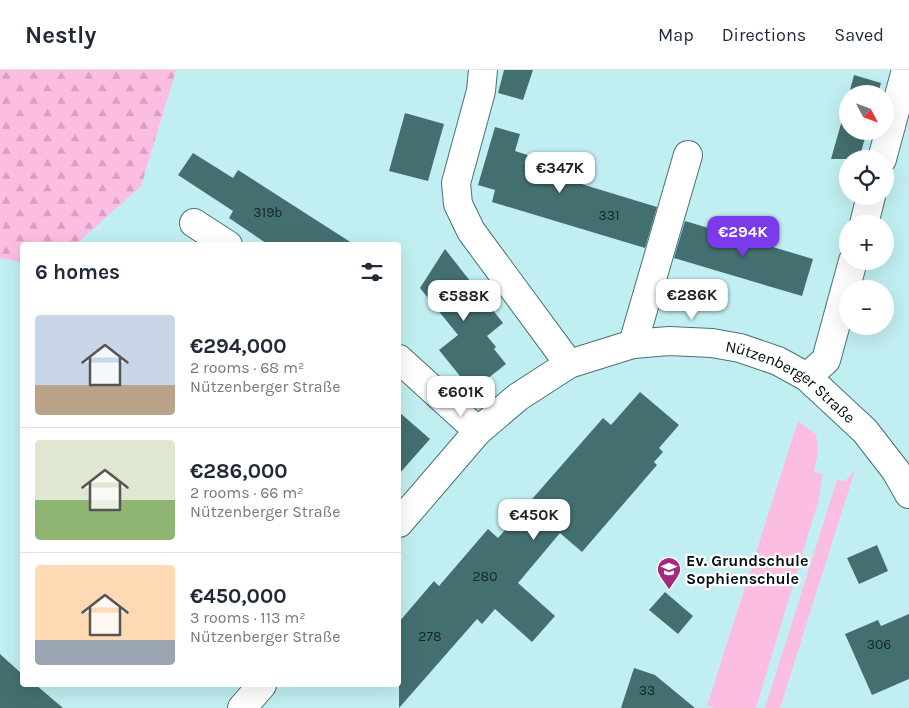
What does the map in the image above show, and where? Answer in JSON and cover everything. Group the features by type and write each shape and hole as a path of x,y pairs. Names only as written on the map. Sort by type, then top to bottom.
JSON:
{"street":[{"path":"483,70 482,91 456,183 458,204 470,231 569,364"},
{"path":"884,150 906,70"},
{"path":"633,344 688,155"},
{"path":"194,224 223,242"},
{"path":"807,377 826,360 851,270"},
{"name":"Nützenberger Straße","path":"401,521 478,431 518,397 569,364 633,344 669,341 712,343 740,348 778,361 807,377 865,430 896,471 909,494"},
{"path":"401,361 478,431"}],"green space":[{"path":"0,70 176,70 141,186 78,242 20,242 20,262 0,258"},
{"path":"798,421 816,434 818,451 814,472 823,474 818,502 756,708 715,708 707,706"},
{"path":"855,470 780,708 765,708 837,480 845,481"}],"building":[{"path":"504,70 533,70 523,100 498,93"},
{"path":"854,75 881,83 880,85 851,85"},
{"path":"405,113 444,124 428,181 389,171"},
{"path":"495,127 520,134 515,151 559,165 555,176 657,207 645,248 492,202 495,190 478,185"},
{"path":"839,131 839,140 864,140 862,150 839,150 839,159 831,159"},
{"path":"193,153 233,178 238,170 350,242 265,242 229,218 233,211 178,175"},
{"path":"685,221 813,259 802,296 674,258"},
{"path":"445,249 503,323 487,336 496,347 494,349 506,364 472,391 439,350 458,335 420,288"},
{"path":"640,392 679,425 659,448 663,452 654,462 657,465 582,552 560,533 518,583 555,616 532,642 495,609 482,624 477,619 399,708 399,687 401,687 401,620 434,581 439,586 488,529 498,538 603,418 611,425"},
{"path":"401,414 430,439 401,472"},
{"path":"877,545 888,571 859,584 847,558"},
{"path":"665,592 693,616 678,634 649,610"},
{"path":"909,614 909,679 872,695 845,634 878,620 881,626"},
{"path":"0,654 20,672 20,687 38,687 63,708 0,708"},
{"path":"634,668 655,675 695,708 621,708"}],"place":[{"name":"Ev. Grundschule Sophienschule","path":"669,590"}]}
